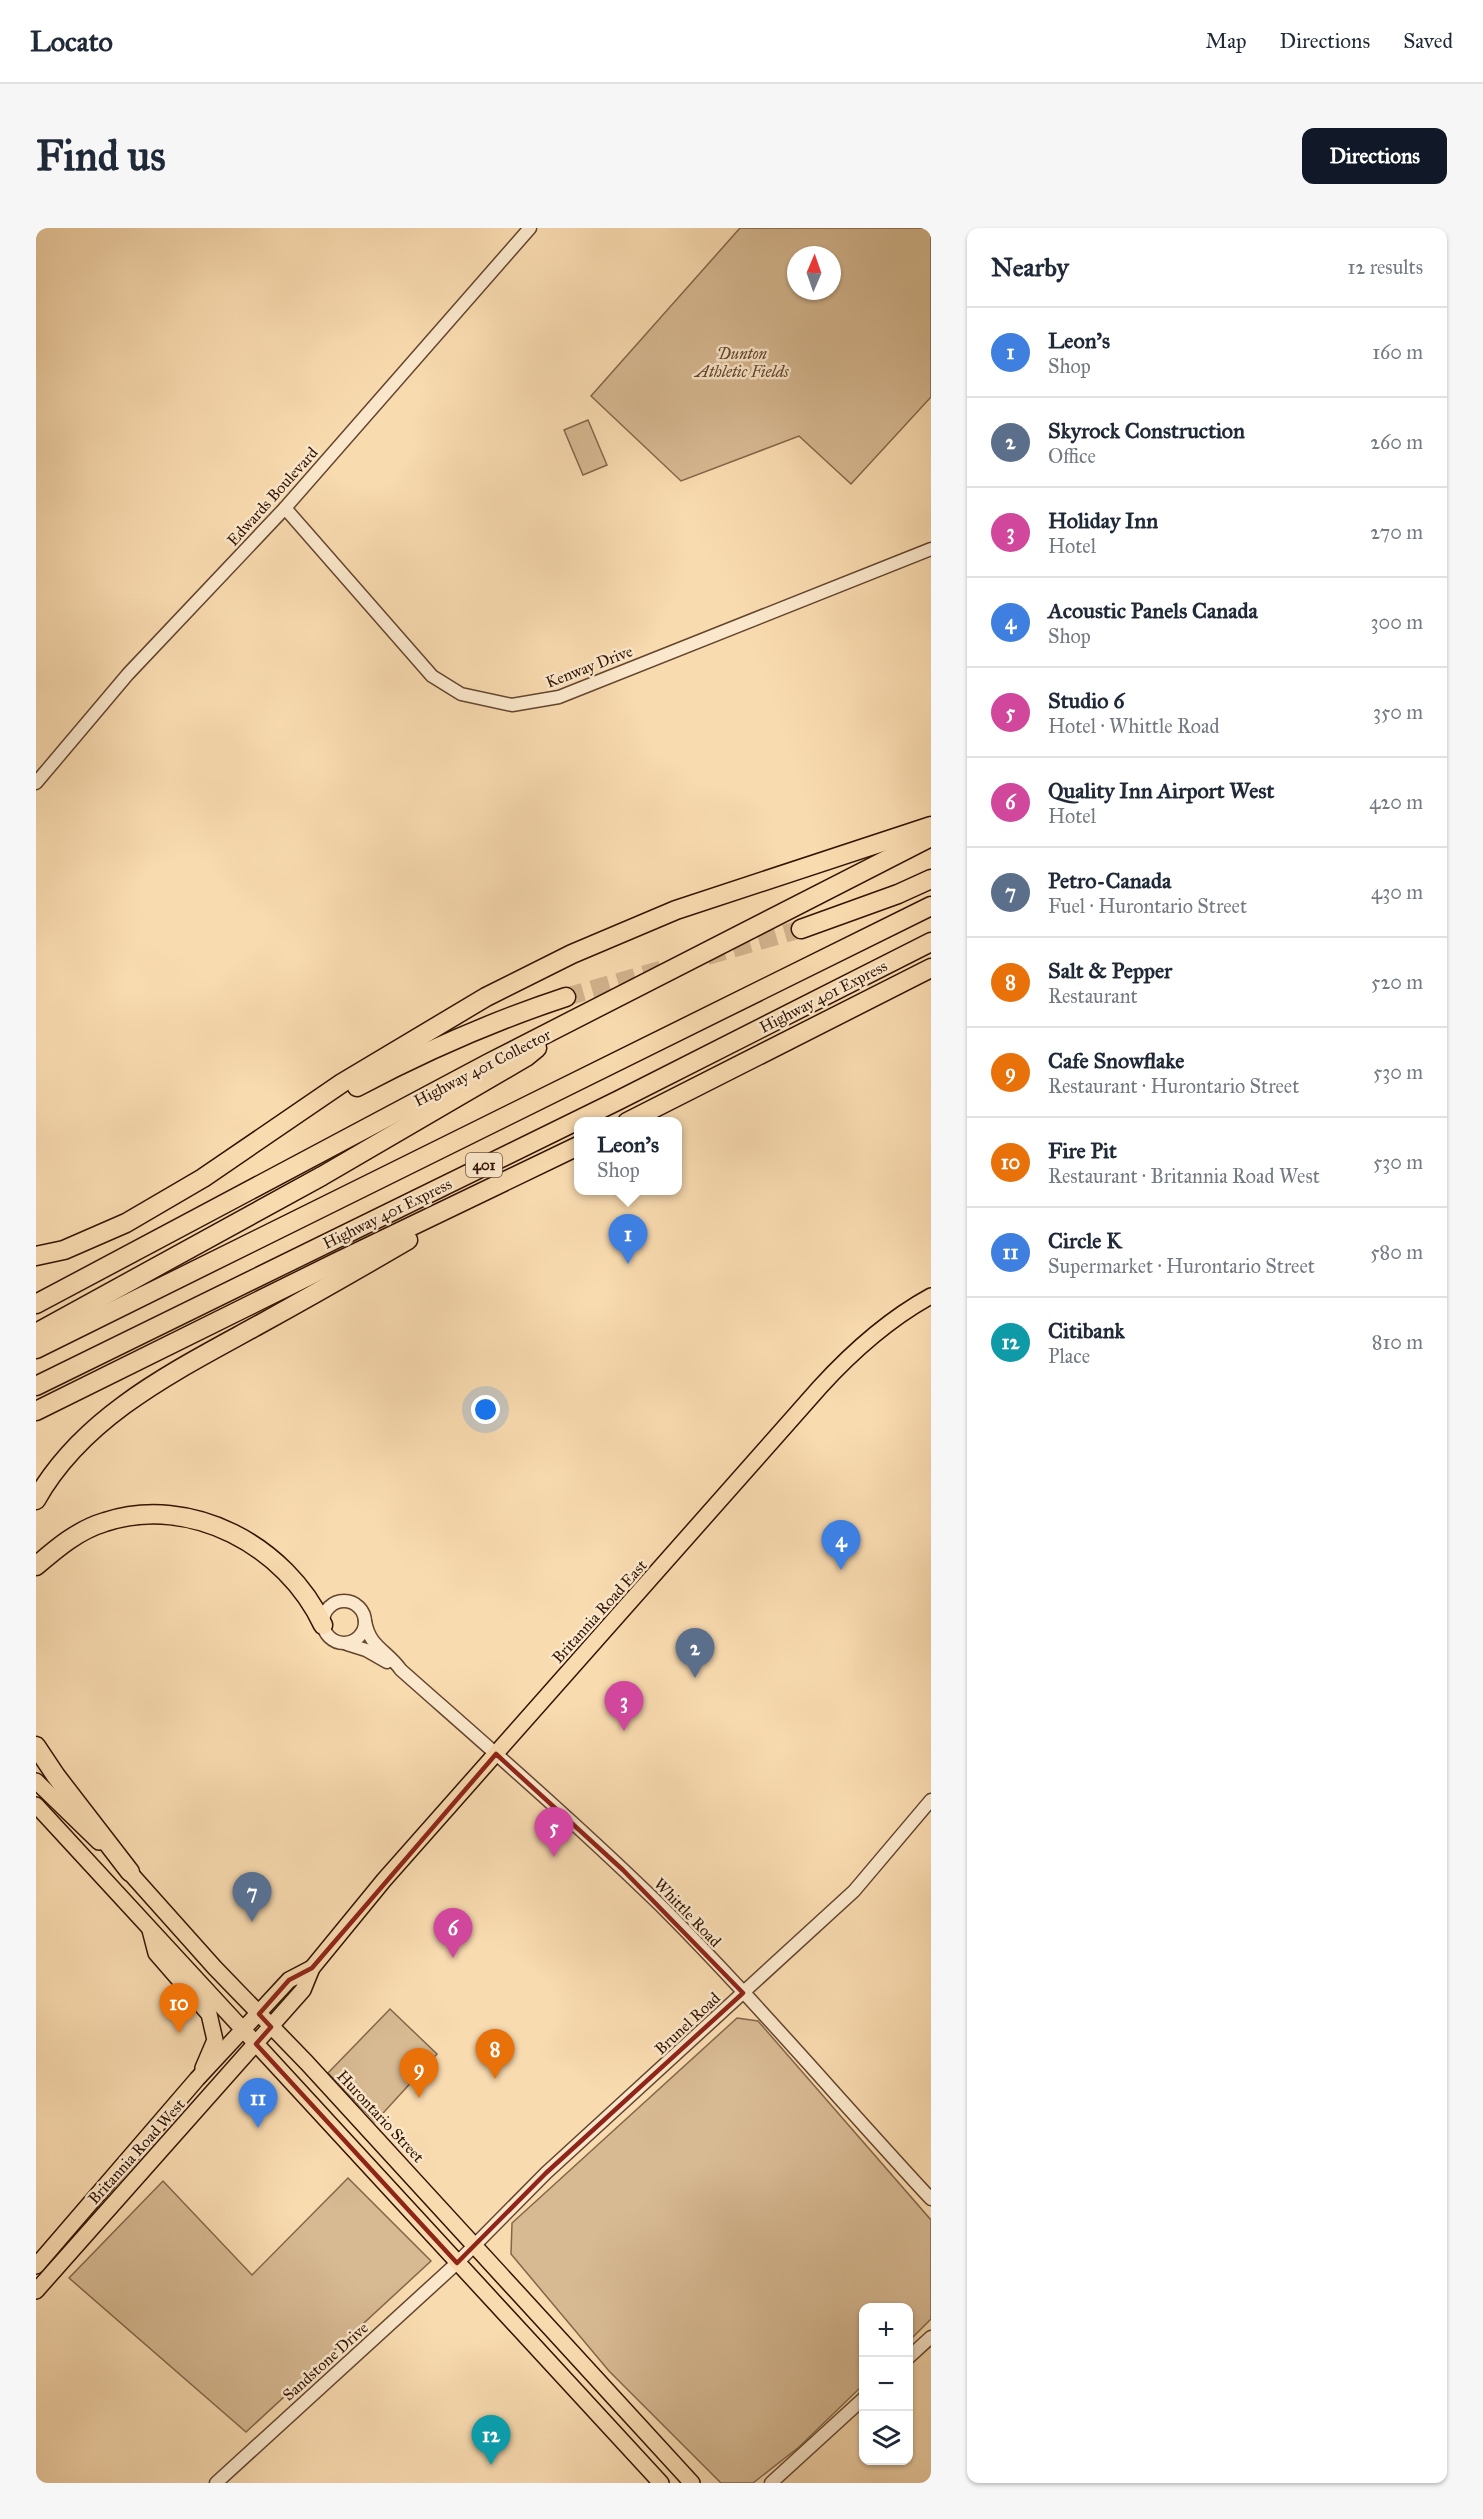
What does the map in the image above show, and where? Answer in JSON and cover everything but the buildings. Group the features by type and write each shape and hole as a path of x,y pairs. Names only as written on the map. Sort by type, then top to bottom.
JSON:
{"highway":[{"path":"36,1256 64,1251 126,1223 203,1178 342,1083 383,1058 486,997 572,954 676,910 931,826"},
{"name":"Highway 401 Collector","path":"36,1304 489,1063 931,837"},
{"path":"801,930 889,898 931,879"},
{"name":"Highway 401 Express","path":"36,1349 931,906"},
{"name":"Highway 401 Express","path":"584,1117 931,942"},
{"path":"637,1117 931,968"},
{"path":"270,1133 437,1046 495,1021 566,997"},
{"path":"36,1333 322,1176 526,1058 561,1027"},
{"name":"Highway 401 Express","path":"36,1386 574,1122"},
{"name":"401","path":"36,1412 337,1262 574,1148"},
{"path":"36,1500 65,1457 93,1430 127,1403 205,1355 523,1173"},
{"path":"36,1566 66,1541 105,1522 138,1515 157,1514 197,1519 231,1532 272,1561 303,1589 312,1601 323,1625"},
{"path":"36,1746 56,1776 130,1872"}],"main road":[{"name":"Britannia Road East","path":"264,2035 303,1990 312,1968 384,1880 838,1367 891,1322 931,1296"},
{"name":"Hurontario Street","path":"36,1781 130,1872 251,2023 264,2035 457,2263 661,2483"},
{"name":"Hurontario Street","path":"36,1805 150,1927 264,2035 475,2245 692,2483"},
{"path":"150,1927 156,1953 209,2014 214,2026 215,2040 197,2079"},
{"name":"Britannia Road East","path":"251,2023 289,1980 312,1968"},
{"name":"Britannia Road West","path":"36,2266 197,2079 251,2023"},
{"name":"Britannia Road West","path":"36,2291 264,2035"}],"street":[{"name":"Edwards Boulevard","path":"36,783 128,674 285,508 530,228"},
{"name":"Kenway Drive","path":"285,508 432,676 461,694 512,705 559,697 931,549"},
{"path":"342,1601 356,1604 361,1608 365,1621 364,1630 360,1636 347,1644 330,1638 323,1625 323,1618 329,1607 342,1601"},
{"name":"Whittle Road","path":"365,1621 368,1636 394,1660 401,1670"},
{"name":"Whittle Road","path":"347,1644 366,1650 401,1670 623,1870 743,1993 931,2199"},
{"name":"Brunel Road","path":"457,2263 546,2173 854,1891 931,1800"},
{"name":"Sandstone Drive","path":"216,2483 457,2263"},
{"path":"910,2357 931,2337"},
{"path":"771,2483 859,2403"}],"highlighted area":[{"path":"496,1754 623,1870 743,1993 546,2173 457,2263 256,2044 271,2027 259,2014 289,1980 312,1968"}],"green space":[{"name":"Dunton Athletic Fields","path":"740,228 931,228 931,397 851,484 799,436 681,481 591,396"},
{"path":"588,420 607,465 583,475 564,430"},
{"path":"390,2009 437,2054 375,2122 328,2073"},
{"path":"737,2018 758,2021 931,2220 931,2319 913,2337 913,2303 859,2303 859,2389 799,2447 753,2483 721,2483 609,2371 511,2254 512,2223"},
{"path":"348,2178 431,2261 246,2432 69,2278 163,2181 252,2275"}],"tunnel":[{"path":"707,956 801,929"},
{"path":"566,997 663,969"}],"place":[{"name":"Leon's","path":"628,1264"},
{"name":"Acoustic Panels Canada","path":"841,1570"},
{"name":"Skyrock Construction","path":"695,1678"},
{"name":"Holiday Inn","path":"624,1731"},
{"name":"Studio 6","path":"554,1857"},
{"name":"Petro-Canada","path":"252,1922"},
{"name":"Quality Inn Airport West","path":"453,1958"},
{"name":"Fire Pit","path":"179,2033"},
{"name":"Salt & Pepper","path":"495,2079"},
{"name":"Cafe Snowflake","path":"419,2098"},
{"name":"Circle K","path":"258,2128"},
{"name":"Citibank","path":"491,2465"}]}
